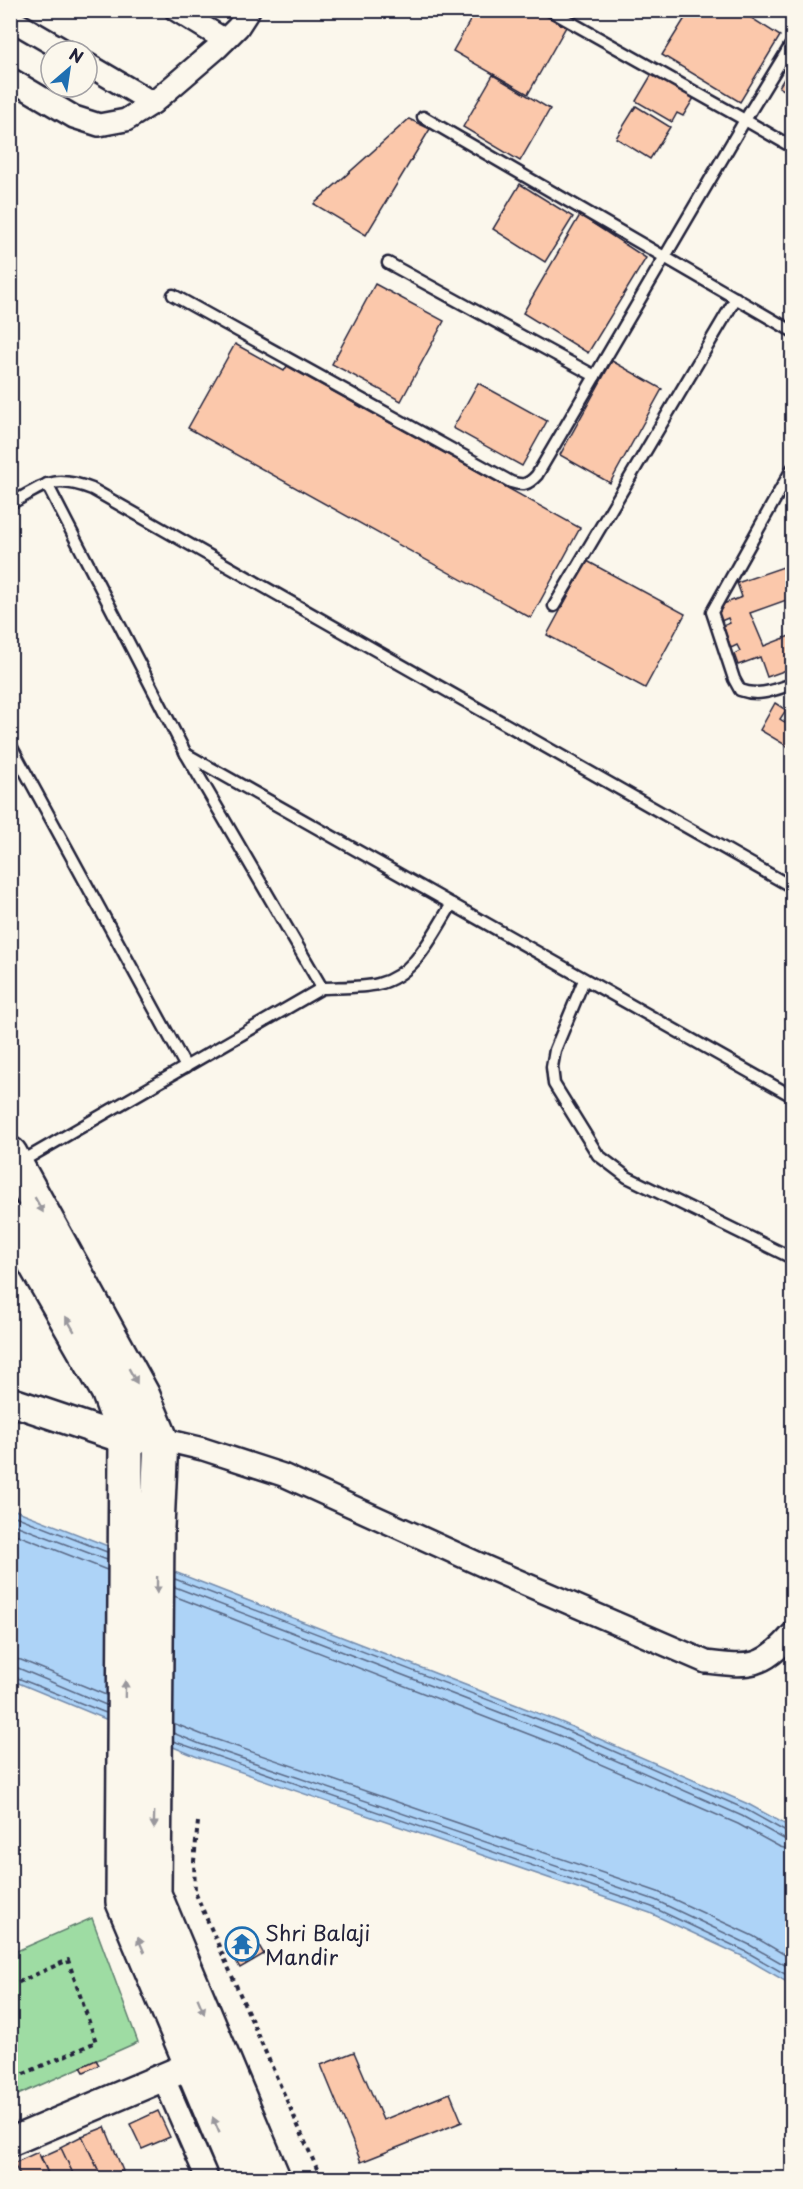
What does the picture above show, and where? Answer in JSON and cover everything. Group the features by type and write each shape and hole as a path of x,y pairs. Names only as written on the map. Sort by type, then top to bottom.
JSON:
{"main road":[{"path":"13,1159 143,1396 162,1439 157,1527 154,1894 192,2065 273,2178"},
{"path":"10,1220 108,1391 126,1440 123,1902 239,2178"}],"street":[{"path":"176,10 225,40"},
{"path":"10,79 74,117 99,124 126,120 153,103 225,40 238,27 249,10"},
{"path":"10,19 44,39"},
{"path":"99,71 153,103"},
{"path":"10,1401 126,1440 162,1439 202,1449 283,1475 486,1567 706,1662 740,1666 765,1660 792,1634"},
{"path":"10,2142 192,2065 207,2178"}],"lane":[{"path":"549,10 792,147"},
{"path":"173,295 511,482 521,486 529,484 537,475 792,43"},
{"path":"423,117 792,331"},
{"path":"388,263 595,376"},
{"path":"554,606 736,298"},
{"path":"792,469 712,612 734,679 740,690 751,694 792,684"},
{"path":"10,504 47,484 61,480 92,489 792,887"},
{"path":"47,484 186,753 322,988"},
{"path":"780,688 792,695"},
{"path":"10,744 186,1066"},
{"path":"186,753 792,1096"},
{"path":"13,1159 186,1066 322,988 377,984 399,976 413,965 452,904"},
{"path":"584,980 555,1050 552,1067 554,1084 598,1155 627,1177 792,1258"}],"path":[{"path":"198,1822 194,1861 195,1892 321,2178"},
{"path":"10,1986 68,1960 96,2042 10,2080"}],"green space":[{"path":"92,1918 138,2042 11,2098 10,1954"}],"water":[{"path":"10,1508 563,1723 748,1804 792,1828 792,1985 742,1956 650,1913 195,1756 11,1680"}],"building":[{"path":"476,10 541,10 567,25 528,94 453,51"},
{"path":"690,10 739,10 780,36 740,102 662,55"},
{"path":"792,65 792,95 779,87"},
{"path":"652,74 694,98 683,116 677,113 672,122 636,101"},
{"path":"493,75 550,109 520,161 463,127"},
{"path":"636,106 670,127 650,159 616,138"},
{"path":"409,119 430,129 366,235 314,204"},
{"path":"520,184 573,217 545,262 493,229"},
{"path":"580,215 646,258 588,353 523,313"},
{"path":"375,284 444,321 401,401 332,364"},
{"path":"235,344 284,371 287,366 580,528 531,618 188,428"},
{"path":"612,361 662,389 610,483 560,455"},
{"path":"478,383 547,421 522,466 453,428"},
{"path":"587,561 685,614 645,688 547,635"},
{"path":"792,564 792,598 750,613 764,646 792,635 792,668 767,677 760,657 738,665 734,654 740,651 737,645 731,648 723,626 730,623 728,618 721,621 715,607 742,597 737,583"},
{"path":"775,703 786,710 780,719 786,723 792,714 792,749 760,730"},
{"path":"254,1937 264,1954 240,1968 230,1950"},
{"path":"354,2052 383,2120 450,2093 462,2122 361,2162 321,2065"},
{"path":"96,2060 99,2065 84,2072 81,2067"},
{"path":"158,2111 170,2137 142,2149 130,2124"},
{"path":"105,2127 123,2171 102,2178 82,2136"},
{"path":"82,2136 102,2178 75,2178 60,2147"},
{"path":"61,2148 75,2178 50,2178 41,2157"},
{"path":"38,2152 50,2178 21,2178 14,2163"}],"place":[{"name":"Shri Balaji Mandir","path":"242,1944"}]}
